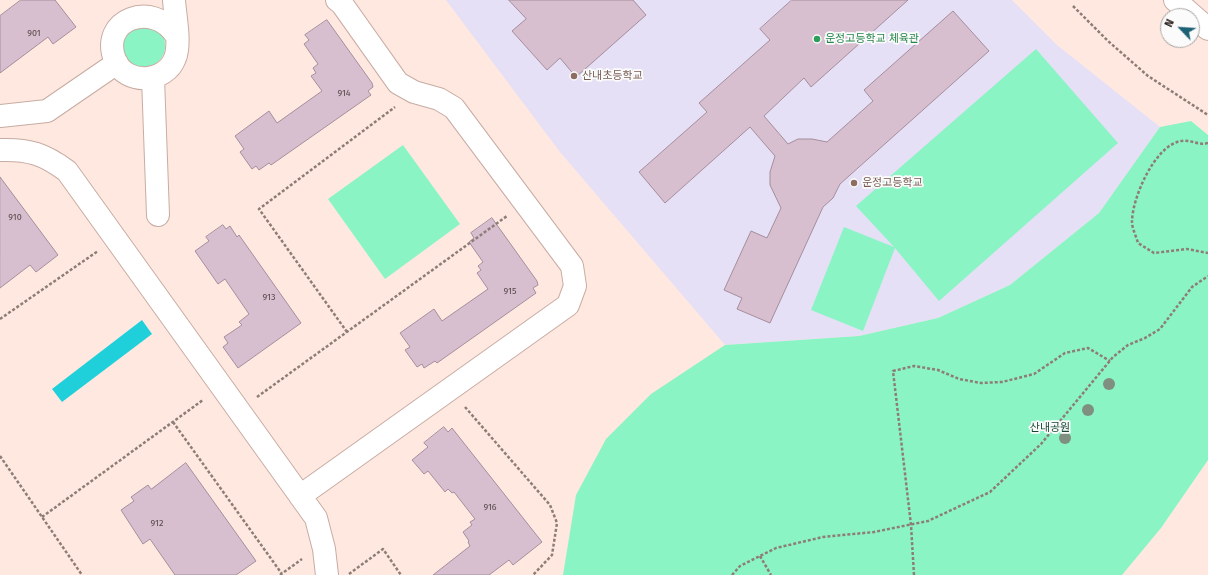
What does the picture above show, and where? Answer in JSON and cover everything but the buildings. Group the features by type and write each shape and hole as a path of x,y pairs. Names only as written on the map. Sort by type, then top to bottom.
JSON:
{"street":[{"path":"174,0 178,47 176,58 163,74 153,78 143,79 133,76 124,71 117,63 113,53 112,43 115,32 121,23 144,7 152,14 163,18 171,26 176,35"},
{"path":"300,496 568,305 575,286 572,266 454,108 439,99 414,92 398,83 342,4 337,0"},
{"path":"1175,0 1208,28"},
{"path":"0,116 47,112 117,63"},
{"path":"153,78 158,215"},
{"path":"0,150 34,151 52,160 67,171 316,518 324,549 327,575"}],"path":[{"path":"1073,6 1108,41 1148,76 1208,115"},
{"path":"347,332 259,209 414,92"},
{"path":"1208,143 1203,145 1182,141 1168,146 1157,158 1137,195 1132,222 1138,243 1154,253 1187,250 1208,253"},
{"path":"238,410 525,203"},
{"path":"0,319 116,239"},
{"path":"732,575 740,566 776,548 823,537 874,532 928,522 990,492 1041,444 1110,361 1128,345 1145,338 1160,328 1192,287 1208,276"},
{"path":"914,575 911,525 894,371 914,366 938,370 966,380 981,383 1002,382 1034,374 1066,353 1088,348 1110,361"},
{"path":"42,517 222,386"},
{"path":"450,390 550,506 557,523 552,555 533,575"},
{"path":"173,422 282,574"},
{"path":"0,456 82,575"},
{"path":"347,575 383,549 402,575"},
{"path":"760,556 771,575"}],"shaded area":[{"name":"운정고등학교","path":"446,0 1012,0 1057,45 1160,127 1099,213 1010,285 938,318 859,336 725,345 560,152"}],"green space":[{"path":"145,24 163,34 165,47 162,56 156,63 140,67 132,63 126,57 123,43 127,32"},
{"path":"1036,49 1118,143 939,301 895,248 863,331 811,310 844,227 894,247 856,206"},
{"name":"산내공원","path":"1191,121 1208,135 1208,460 1161,528 1122,575 563,575 576,495 606,439 651,394 725,345 859,336 938,318 1010,285 1099,213 1160,127"},
{"path":"403,145 460,224 385,279 328,199"}],"water":[{"path":"142,320 152,334 62,402 52,389"}],"place":[{"name":"운정고등학교 체육관","path":"817,39"},
{"name":"산내초등학교","path":"574,76"},
{"name":"운정고등학교","path":"854,183"}]}
